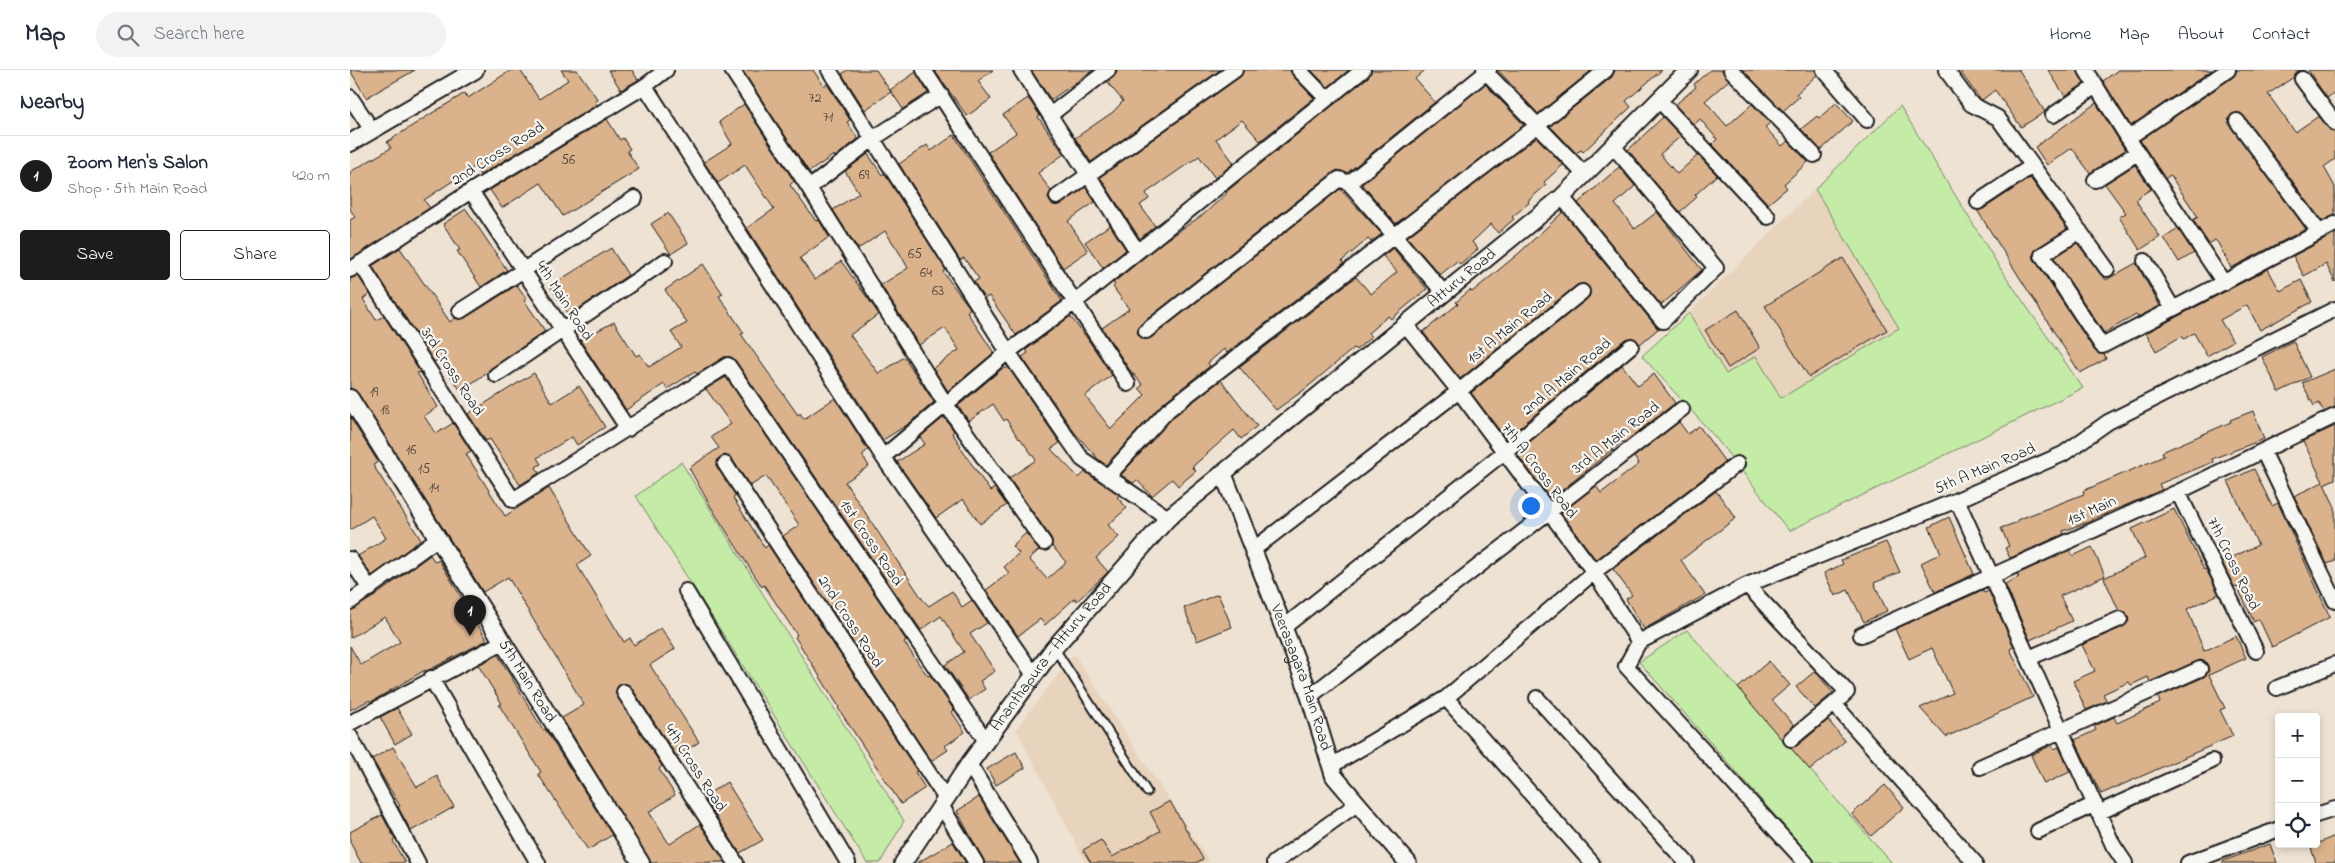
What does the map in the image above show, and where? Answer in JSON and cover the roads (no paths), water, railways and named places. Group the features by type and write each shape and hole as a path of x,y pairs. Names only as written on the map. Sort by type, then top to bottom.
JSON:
{"street":[{"path":"350,143 475,70"},
{"name":"2nd Cross Road","path":"355,267 471,191 645,86 666,70"},
{"path":"732,70 945,403 1044,543"},
{"path":"830,70 1008,352 1082,458 1168,518"},
{"path":"924,70 1128,384"},
{"path":"1021,70 1137,251"},
{"path":"1050,115 1108,70"},
{"path":"1057,197 1235,70"},
{"path":"1300,70 1327,99"},
{"path":"883,457 1008,352 1074,302 1363,70"},
{"path":"1108,476 1168,410 1538,126 1606,70"},
{"name":"Atturu Road","path":"1223,473 1562,197 1689,70"},
{"path":"1731,70 1814,155"},
{"path":"1824,70 1867,120"},
{"path":"1946,70 1971,104 1998,118 2106,269"},
{"path":"2128,138 2228,70"},
{"path":"1349,183 1486,71 1586,175"},
{"path":"2053,115 2094,76 2137,153 2224,283"},
{"path":"2302,79 2335,124"},
{"path":"645,86 883,457 1034,675"},
{"path":"809,188 874,138 941,96"},
{"path":"350,97 372,130"},
{"path":"1659,100 1768,217"},
{"path":"2237,121 2320,232"},
{"path":"1562,197 1663,321 1716,268 1614,147"},
{"path":"2095,180 2137,153"},
{"path":"1978,202 2032,166"},
{"path":"1146,331 1339,180 1349,183 1444,293"},
{"name":"4th Main Road","path":"471,191 628,429"},
{"path":"460,311 635,198"},
{"path":"2080,231 2042,255 2102,346 2335,224"},
{"path":"496,375 665,261"},
{"path":"2145,261 2173,309"},
{"name":"3rd Cross Road","path":"355,267 513,500 628,429"},
{"name":"1st A Main Road","path":"1254,549 1459,391 1582,292"},
{"name":"5th A Main Road","path":"1639,642 1747,585 1957,500 2063,454 2108,422 2335,309"},
{"name":"7th A Cross Road","path":"1405,324 1459,391 1503,453 1594,572 1639,642"},
{"name":"2nd A Main Road","path":"1284,627 1503,453 1631,346"},
{"name":"1st Cross Road","path":"628,429 728,365 986,741"},
{"name":"5th Main Road","path":"350,398 641,863"},
{"name":"3rd A Main Road","path":"1309,697 1682,409"},
{"name":"1st Main","path":"1861,635 2178,492 2335,416"},
{"path":"2263,451 2335,601"},
{"name":"2nd Cross Road","path":"725,464 944,802 976,863"},
{"path":"1331,766 1446,698 1594,572 1737,464"},
{"name":"Ananthapura - Atturu Road","path":"903,863 969,764 1054,648 1168,518 1223,473"},
{"name":"Veerasagara Main Road","path":"1223,473 1284,627 1334,776 1407,862"},
{"name":"7th Cross Road","path":"2178,492 2256,651"},
{"path":"1957,500 2096,809 2113,845 2125,863"},
{"path":"350,602 437,539"},
{"path":"350,559 370,589"},
{"path":"1747,585 1848,692 1791,739"},
{"path":"686,591 848,863"},
{"path":"2028,658 2120,619"},
{"path":"350,723 501,642"},
{"path":"1639,642 1626,666 1806,863"},
{"path":"2276,688 2335,664"},
{"path":"1980,767 2200,669"},
{"path":"431,678 538,863"},
{"name":"4th Cross Road","path":"624,692 736,863"},
{"path":"1446,698 1592,863"},
{"path":"1537,698 1687,863"},
{"path":"1834,704 1975,863"},
{"path":"350,736 418,863"},
{"path":"2038,831 2212,762"},
{"path":"969,764 1030,863"},
{"path":"1274,863 1357,804"},
{"path":"2320,815 2335,809"},
{"path":"2188,863 2275,830"}],"lane":[{"path":"1054,648 1147,792"}],"place":[{"name":"Zoom Men's Salon","path":"470,636"}]}
